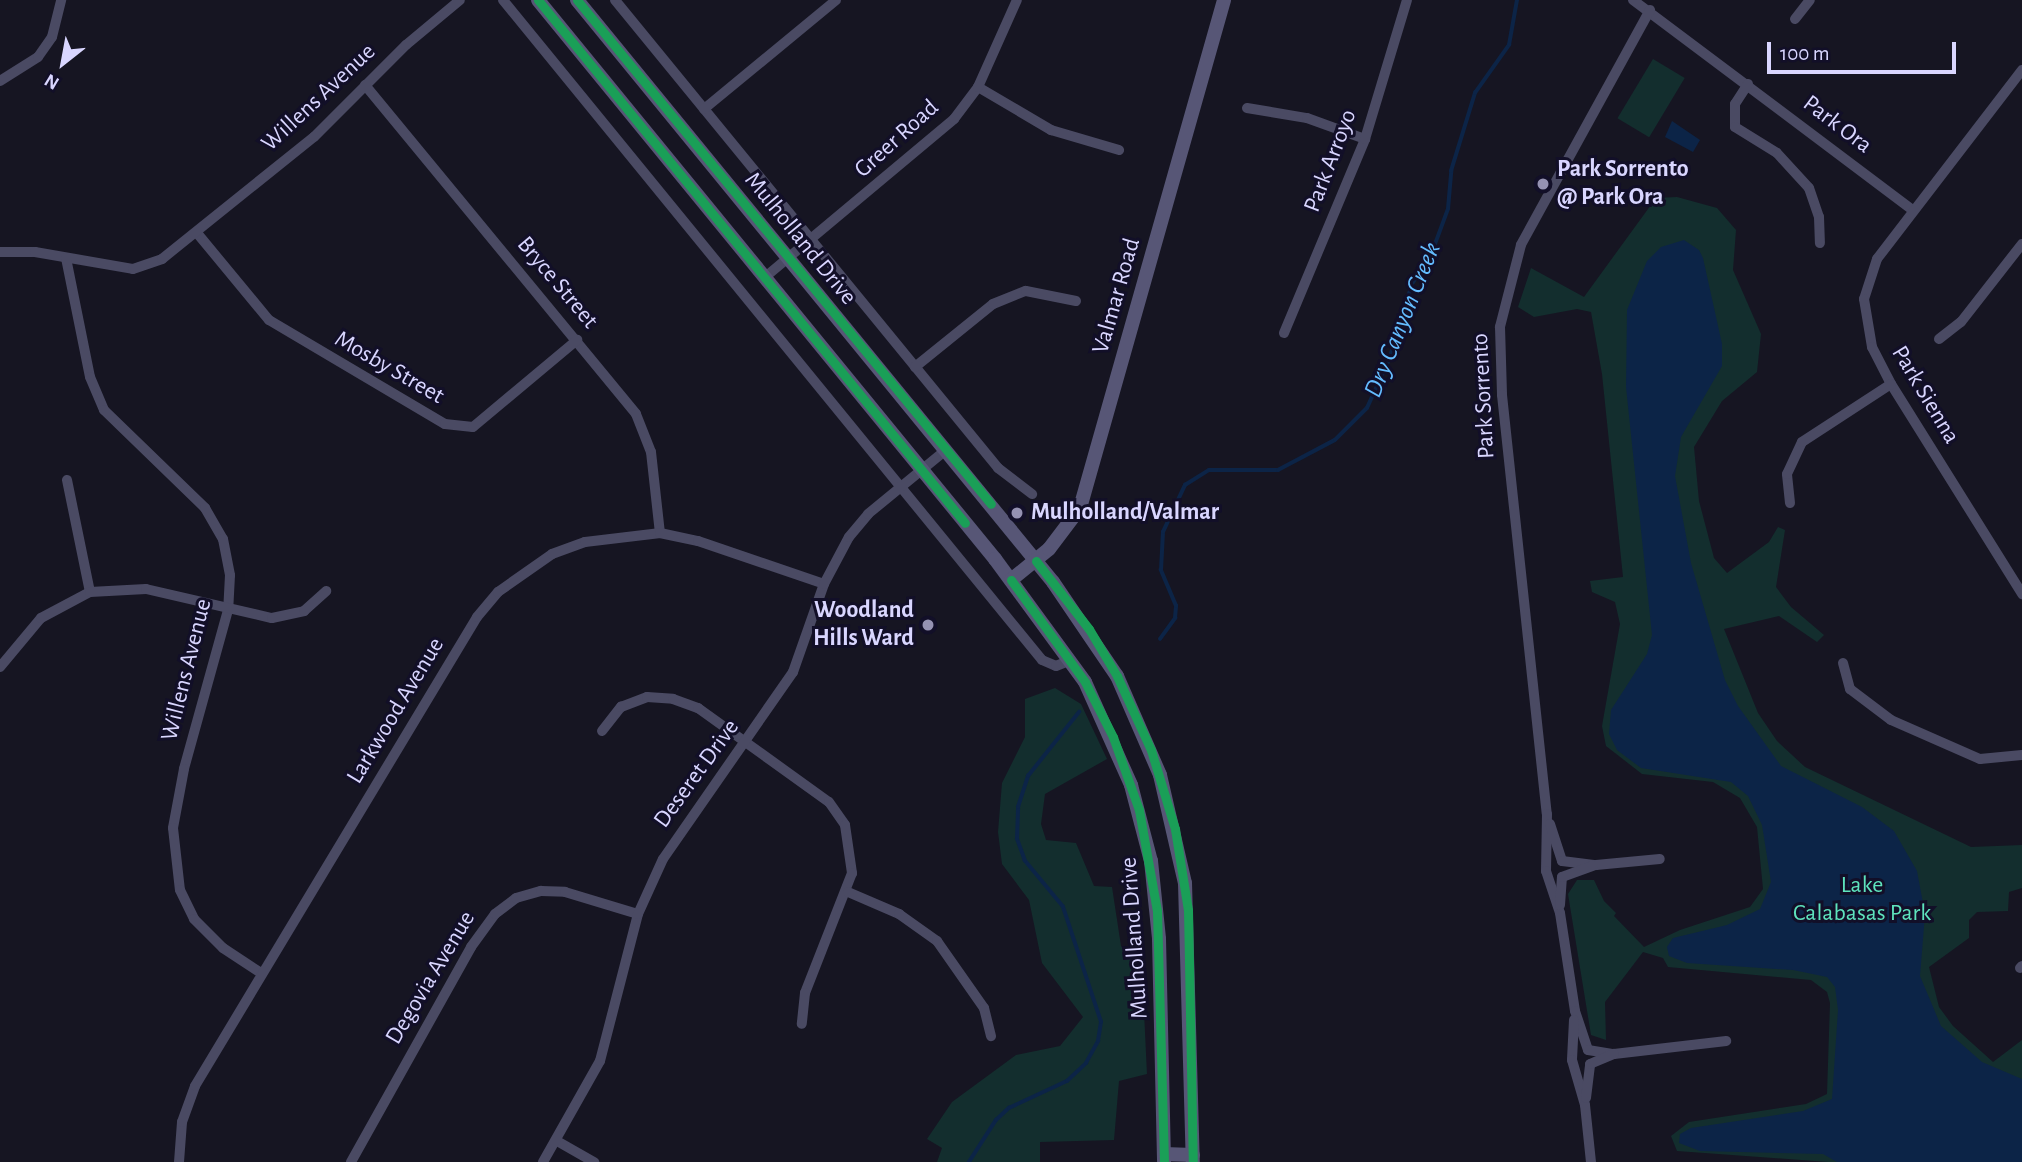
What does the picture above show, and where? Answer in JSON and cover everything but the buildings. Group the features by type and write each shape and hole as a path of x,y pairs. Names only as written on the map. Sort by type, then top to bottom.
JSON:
{"main road":[{"name":"Mulholland Drive","path":"538,0 1011,580 1071,660 1123,761 1151,861 1159,939 1164,1158"},
{"name":"Mulholland Drive","path":"577,0 790,257 1036,561 1088,629 1117,676 1151,750 1168,802 1188,910 1193,1158"},
{"name":"Valmar Road","path":"1011,580 1036,561 1080,508 1224,0"},
{"path":"1164,1158 1193,1158"}],"street":[{"path":"0,81 38,57 52,37 61,0"},
{"name":"Willens Avenue","path":"261,973 223,948 194,919 180,890 173,828 184,769 228,610 230,575 223,539 205,509 104,410 90,377 66,258 133,269 162,259 314,137 365,85 460,0"},
{"path":"503,0 1042,660 1056,666 1071,660"},
{"path":"615,0 998,468 1032,494"},
{"path":"704,109 836,0"},
{"name":"Greer Road","path":"764,278 913,157 954,119 978,87 1017,0"},
{"name":"Park Arroyo","path":"1284,333 1365,139 1406,0"},
{"name":"Park Ora","path":"1633,0 1650,10 1913,210"},
{"path":"1796,19 1811,0"},
{"name":"Park Sorrento","path":"1585,1105 1590,1064 1575,1011 1560,913 1547,870 1547,814 1502,395 1500,327 1506,288 1521,245 1650,10"},
{"name":"Park Sienna","path":"2022,70 1877,259 1864,299 1872,348 1891,384 2022,594"},
{"path":"1748,84 1735,104 1735,127 1777,153 1809,188 1819,217 1820,243"},
{"name":"Bryce Street","path":"365,85 636,414 651,452 660,533"},
{"path":"978,87 1052,130 1119,150"},
{"path":"1247,108 1307,118 1365,139"},
{"name":"Mosby Street","path":"197,233 269,320 453,426 473,427 577,341"},
{"path":"1939,339 1961,322 2022,244"},
{"path":"0,252 66,258"},
{"path":"915,367 993,304 1026,291 1076,301"},
{"path":"1790,503 1787,474 1802,442 1891,384"},
{"name":"Deseret Drive","path":"543,1162 600,1061 638,914 663,859 793,673 824,584 849,537 900,487 946,450"},
{"path":"66,480 90,592"},
{"name":"Larkwood Avenue","path":"179,1162 182,1122 190,1097 261,973 477,617 498,592 552,554 585,542 660,533 698,541 824,584"},
{"path":"0,667 41,618 90,592 146,589 272,618 304,611 326,591"},
{"path":"1843,663 1850,689 1891,720 1980,759 2022,755"},
{"path":"602,731 621,707 647,697 673,699 698,708 829,802 845,825 852,848 848,892 805,993 802,1024"},
{"name":"Park Sorrento","path":"1547,814 1566,869 1562,877 1560,913"},
{"path":"1596,865 1562,877 1547,870 1554,859 1596,865 1660,859"},
{"name":"Degovia Avenue","path":"351,1162 471,947 495,914 516,898 541,891 565,892 638,914"},
{"path":"848,892 899,914 937,941 984,1008 991,1037"},
{"name":"Park Sorrento","path":"1575,1011 1573,1058 1585,1105 1591,1162"},
{"path":"1614,1054 1581,1068 1573,1058 1587,1050 1614,1054 1726,1041"},
{"path":"557,1141 594,1162"}],"green space":[{"path":"1653,59 1685,78 1649,137 1617,118"},
{"name":"Lake Calabasas Park","path":"1677,197 1717,208 1736,230 1733,270 1761,334 1757,372 1722,401 1694,447 1699,501 1714,558 1727,573 1769,542 1778,527 1785,530 1776,587 1791,607 1824,635 1817,642 1779,616 1724,629 1758,713 1777,741 1805,767 1971,847 2022,845 2022,888 2009,892 2008,911 1977,912 1969,920 1969,938 1929,967 1939,1007 1953,1026 1993,1062 2022,1040 2022,1162 1828,1162 1677,1151 1671,1136 1689,1122 1806,1104 1827,1094 1830,1003 1827,992 1811,980 1668,967 1663,958 1643,952 1605,1002 1606,1040 1591,1035 1568,894 1577,880 1594,880 1604,901 1616,913 1614,916 1644,947 1680,930 1750,907 1763,889 1757,827 1740,798 1713,782 1642,774 1606,746 1602,726 1620,624 1615,602 1592,592 1590,581 1623,577 1602,374 1591,312 1577,309 1534,317 1518,307 1531,268 1584,297 1656,198"},
{"path":"1055,688 1081,704 1107,759 1045,794 1041,824 1046,840 1076,843 1094,886 1112,887 1121,946 1142,970 1147,1074 1119,1081 1114,1140 1040,1142 1040,1162 937,1162 942,1148 927,1139 952,1102 1016,1055 1060,1046 1083,1017 1042,963 1029,900 1002,864 998,832 1002,783 1025,737 1025,699"}],"water":[{"path":"1672,121 1700,140 1693,152 1665,137"},
{"name":"Lake Calabasas Park","path":"1684,240 1699,250 1703,258 1722,344 1722,366 1681,437 1675,476 1691,563 1725,680 1738,706 1781,766 1862,807 1894,831 1917,871 1925,914 1920,976 1941,1026 1982,1062 2022,1079 2022,1162 1837,1162 1823,1154 1700,1151 1679,1143 1680,1134 1691,1128 1803,1111 1832,1099 1838,1010 1835,987 1827,977 1793,970 1687,963 1669,956 1667,947 1673,938 1727,925 1760,909 1771,882 1762,825 1748,796 1731,782 1641,768 1617,750 1609,734 1611,710 1647,654 1652,635 1626,387 1627,310 1647,261 1661,247"}],"waterway":[{"name":"Dry Canyon Creek","path":"1160,639 1175,618 1176,606 1161,570 1163,532 1185,485 1209,470 1278,470 1335,440 1367,408 1389,360 1412,284 1431,255 1448,209 1451,171 1475,93 1509,45 1517,0"},
{"name":"Dry Canyon Creek","path":"969,1162 996,1120 1009,1108 1067,1081 1086,1063 1098,1041 1101,1022 1063,907 1025,861 1017,839 1018,807 1028,776 1079,712"}],"cycle path":[{"path":"538,0 965,523"},
{"path":"577,0 991,504"},
{"path":"1036,561 1089,629 1117,676 1151,750 1175,829 1188,910 1193,1162"},
{"path":"1011,580 1085,682 1113,737 1139,810 1157,911 1164,1162"}],"place":[{"name":"Park Sorrento @ Park Ora","path":"1543,184"},
{"name":"Mulholland/Valmar","path":"1017,513"},
{"name":"Woodland Hills Ward","path":"928,625"}]}
